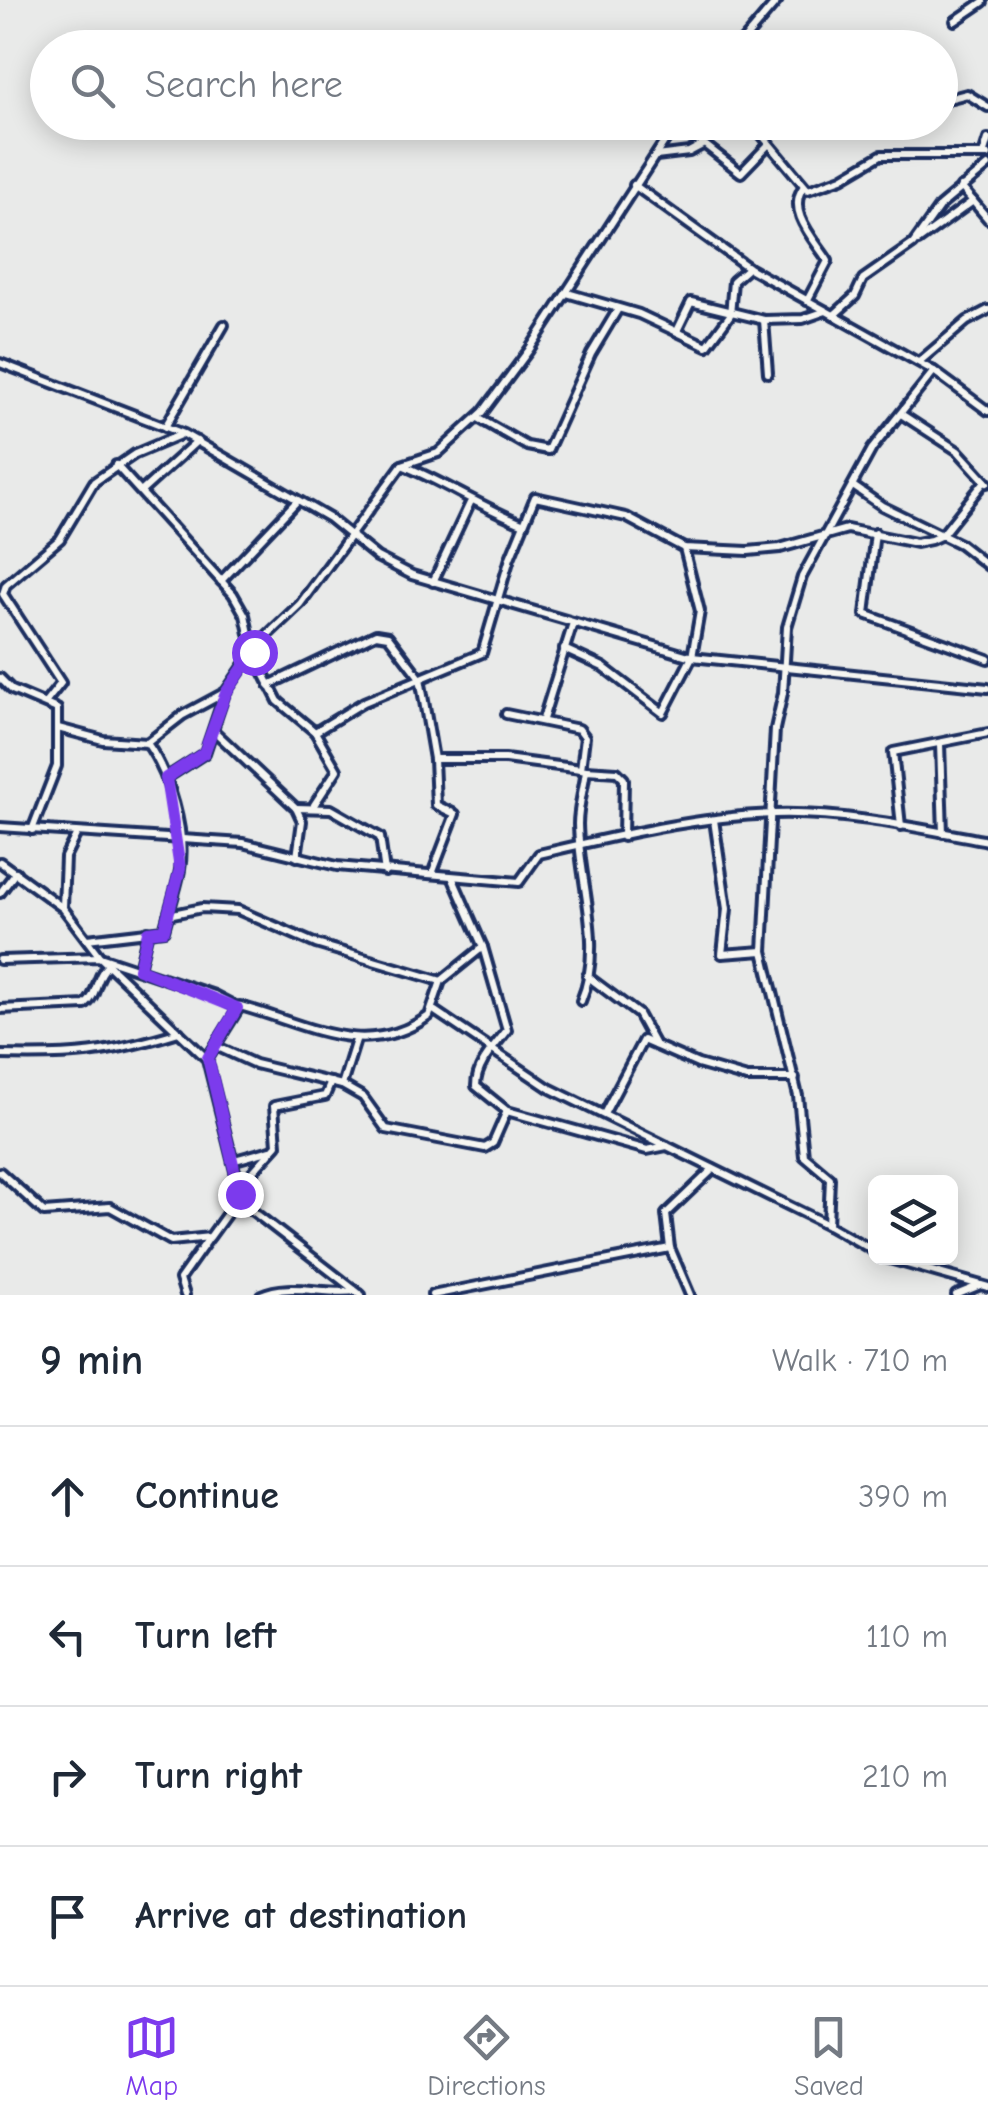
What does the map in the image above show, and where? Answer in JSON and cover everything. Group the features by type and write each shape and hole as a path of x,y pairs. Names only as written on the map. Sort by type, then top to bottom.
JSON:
{"street":[{"path":"753,30 778,0"},
{"path":"956,21 982,1 988,11"},
{"path":"958,96 967,94 988,107"},
{"path":"765,140 804,186 812,190 881,155 986,155 988,139"},
{"path":"166,778 204,753 226,693 254,652 300,604 402,464 438,453 478,418 567,292 666,140"},
{"path":"655,156 689,152 704,144 740,173 768,145"},
{"path":"913,244 928,219 988,166"},
{"path":"634,185 749,268 934,370 988,411"},
{"path":"804,186 796,202 798,209 809,236 828,260 807,301"},
{"path":"962,187 988,219"},
{"path":"677,331 688,302 764,320 803,319 830,313 856,296 868,274 973,201"},
{"path":"567,292 708,346 730,315 734,281 749,268"},
{"path":"478,418 527,446 548,450 591,354 618,309"},
{"path":"919,362 967,321 988,310"},
{"path":"764,320 768,373"},
{"path":"165,427 224,325"},
{"path":"0,363 184,434 352,536 376,557 433,582 692,658 988,688"},
{"path":"828,1225 830,1178 823,1168 806,1160 794,1078 763,951 775,729 788,621 800,581 880,434 934,370"},
{"path":"315,732 364,702 482,653 522,523 538,496 626,516 684,548 769,550 830,530 875,533 916,542 942,536 987,483 958,451 900,414"},
{"path":"46,702 62,683 4,594 6,585 60,539 80,511 86,490 116,464 184,434"},
{"path":"143,490 197,442"},
{"path":"116,464 143,490 246,615 254,652 269,685 281,705 315,732 338,771 314,805"},
{"path":"402,464 434,478 470,503 522,523"},
{"path":"854,486 988,566"},
{"path":"220,581 297,501"},
{"path":"433,582 470,503"},
{"path":"875,533 865,614 988,658"},
{"path":"564,649 603,667 660,714 692,658 700,611 684,548"},
{"path":"543,719 573,623"},
{"path":"269,685 383,633 420,678 434,759 436,806 455,814 432,874"},
{"path":"0,678 12,690 56,707 58,766 32,830"},
{"path":"58,728 104,740 147,743 175,720 226,693"},
{"path":"506,714 543,719 583,732 584,769 578,818 585,910 595,952 581,1001"},
{"path":"214,731 296,808 302,821 296,857"},
{"path":"901,826 892,755 896,750 988,733"},
{"path":"87,939 164,930 180,869 179,840 166,778 147,743"},
{"path":"940,744 943,833"},
{"path":"434,759 505,759 616,772 624,779 623,836"},
{"path":"296,808 331,808 380,837 385,872"},
{"path":"0,828 243,843 296,857 385,872 519,882 536,854 714,820 772,814 865,819 988,841"},
{"path":"714,820 728,908 722,954 763,951"},
{"path":"63,908 65,857 78,832"},
{"path":"0,862 63,908 100,957 208,1058 240,1191 256,1215 358,1293"},
{"path":"0,894 16,872"},
{"path":"452,878 483,948 506,1026 474,1083 507,1111 646,1150 668,1146"},
{"path":"168,914 202,908 238,910 316,944 441,980"},
{"path":"139,969 148,932"},
{"path":"0,960 100,957 237,1008 271,1014 309,1032 356,1040 412,1025 435,1011 441,980 483,948"},
{"path":"0,1009 85,1005 93,997 98,976 108,965"},
{"path":"587,976 638,1014 655,1045"},
{"path":"208,1058 218,1047 237,1008"},
{"path":"435,1011 549,1088 868,1248"},
{"path":"0,1055 78,1057 112,1052 179,1032"},
{"path":"342,1085 356,1040"},
{"path":"604,1114 641,1042 746,1078 794,1078"},
{"path":"218,1047 255,1064 342,1085 363,1097 386,1129 485,1148 493,1143 507,1111"},
{"path":"185,1295 180,1279 278,1143 274,1106 325,1096 331,1082"},
{"path":"235,1160 272,1150"},
{"path":"690,1295 670,1248 666,1214 700,1186 713,1169"},
{"path":"0,1172 47,1213 110,1207 171,1242 210,1237"},
{"path":"432,1295 670,1248"},
{"path":"910,1265 984,1286"},
{"path":"956,1295 984,1286"},
{"path":"261,1295 292,1289 358,1293"}],"route":[{"path":"240,1194 208,1058 218,1047 237,1008 214,995 139,969 148,932 164,930 180,869 179,840 166,778 207,749 226,693 254,652"}]}
